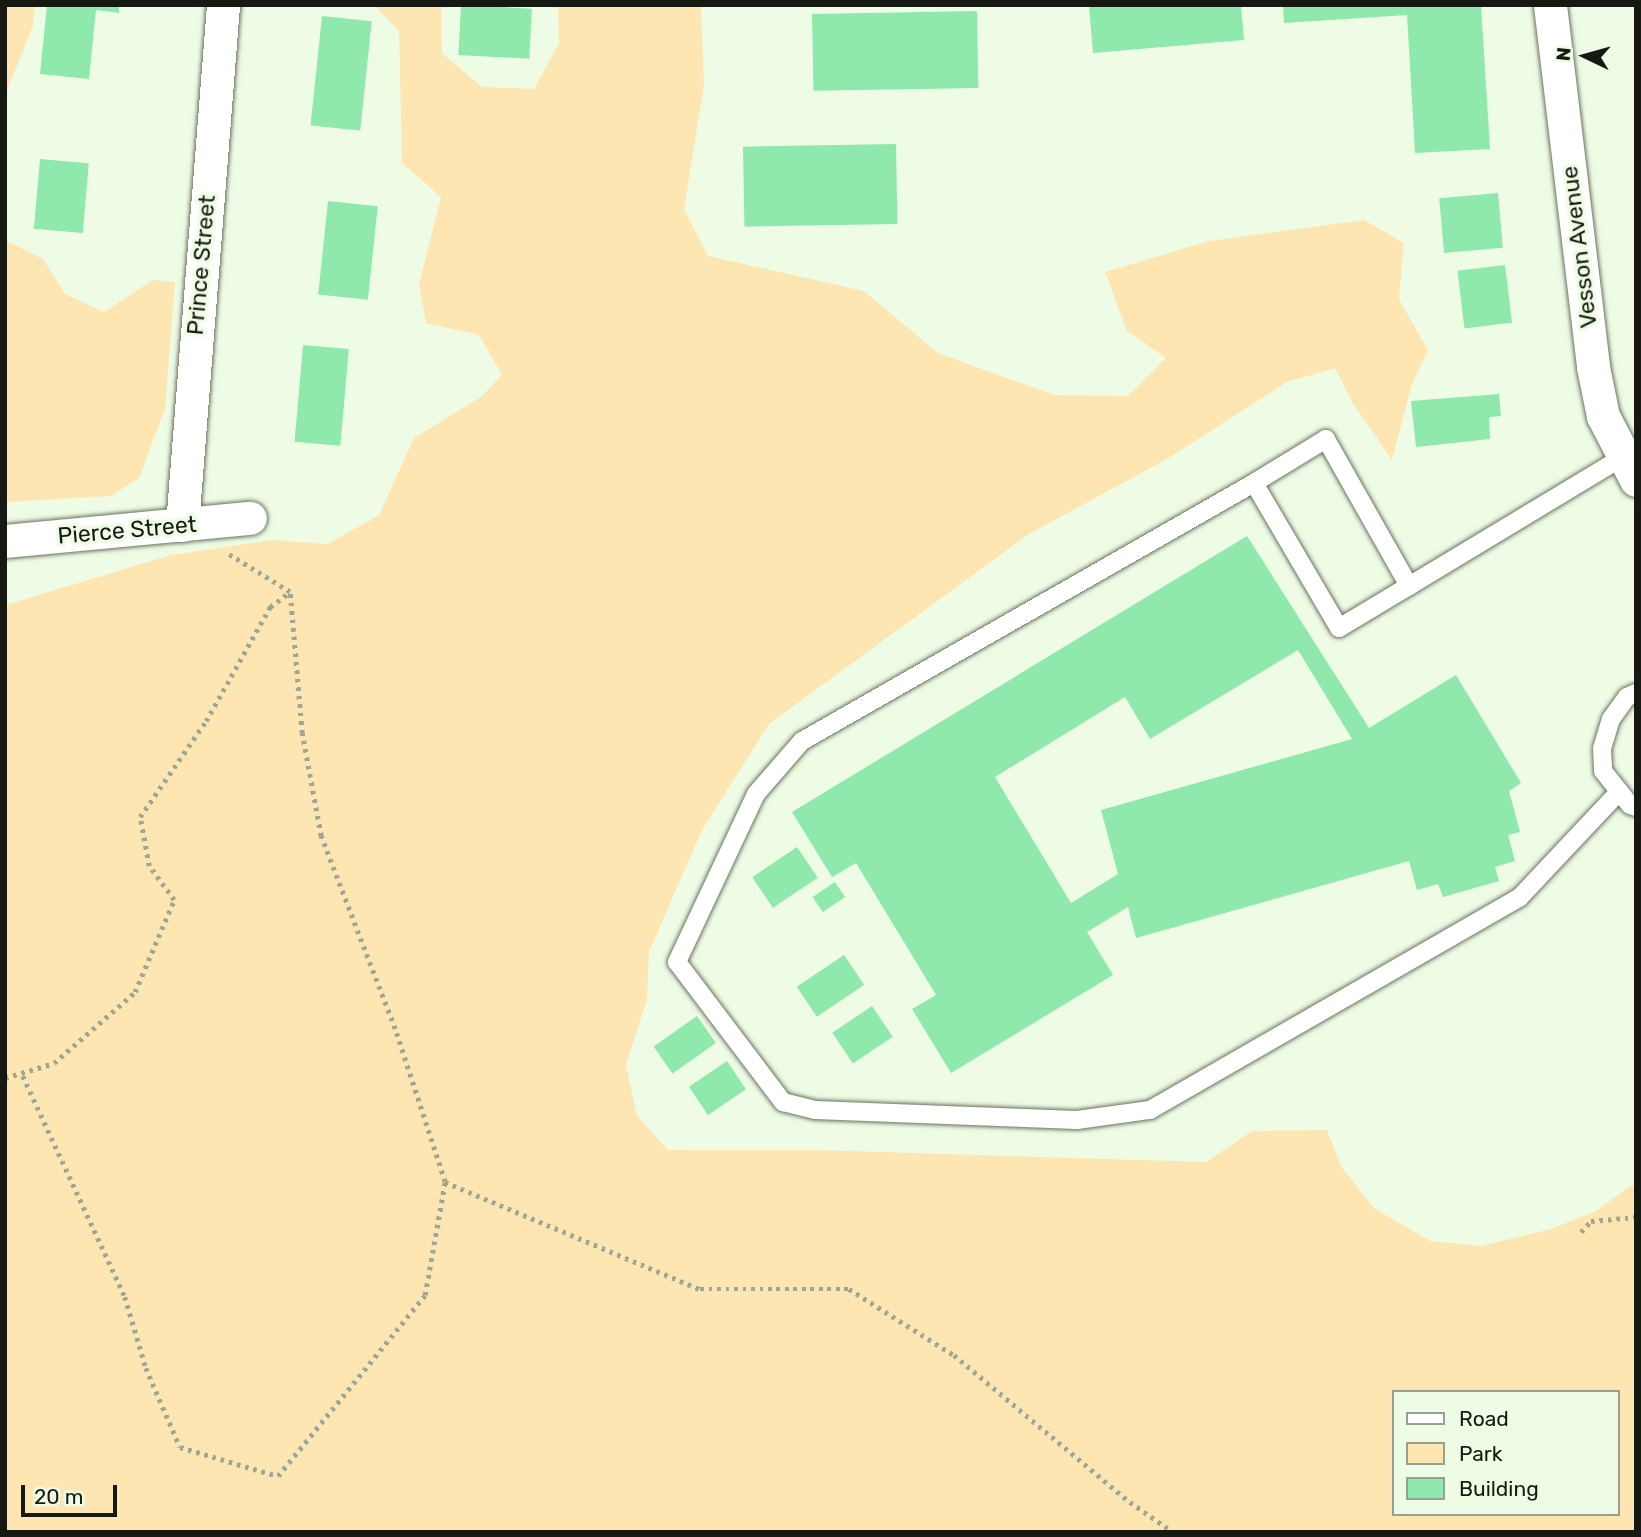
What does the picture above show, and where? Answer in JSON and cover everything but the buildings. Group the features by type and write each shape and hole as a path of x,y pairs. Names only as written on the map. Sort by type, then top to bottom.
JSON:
{"street":[{"name":"Prince Street","path":"182,526 223,5"},
{"name":"Vesson Avenue","path":"1550,5 1593,367 1604,416 1628,469"},
{"name":"Pierce Street","path":"5,541 250,518"}],"lane":[{"path":"1409,586 1326,439 1254,483 802,741 756,794 677,962 783,1102 815,1110 1077,1120 1150,1110 1519,898 1619,792"},
{"path":"1254,483 1339,628 1409,586 1628,469"},
{"path":"1636,693 1627,697 1611,719 1602,749 1603,771 1619,792 1636,807"}],"path":[{"path":"182,526 289,592"},
{"path":"5,1078 23,1076 54,1063 135,992 174,900 149,866 140,817 206,721 270,607 289,592"},
{"path":"23,1076 125,1297 146,1368 180,1447 278,1476 425,1295 445,1182 395,1029 321,836 302,733 289,592"},
{"path":"445,1182 701,1289 849,1289 954,1355 1130,1502 1173,1532"},
{"path":"1581,1232 1591,1222 1636,1217"}],"green space":[{"path":"5,5 35,5 33,26 5,96"},
{"path":"374,5 441,5 442,53 482,87 534,89 559,43 558,5 701,5 704,85 684,209 708,256 864,291 938,353 1054,395 1128,396 1166,358 1127,331 1105,272 1209,241 1364,220 1404,243 1399,299 1428,350 1412,384 1392,460 1353,404 1335,368 1287,382 1167,459 1029,534 769,724 702,830 649,952 647,999 626,1065 637,1116 668,1150 817,1150 1206,1162 1252,1131 1327,1130 1341,1166 1374,1208 1430,1241 1481,1246 1551,1229 1596,1211 1630,1186 1636,1186 1636,1532 5,1532 5,605 171,555 273,540 328,544 379,515 414,438 481,397 502,375 479,335 426,323 419,284 441,197 402,163 399,31"},
{"path":"5,240 43,259 65,294 104,312 153,280 175,282 165,409 139,478 111,496 5,502"}]}
